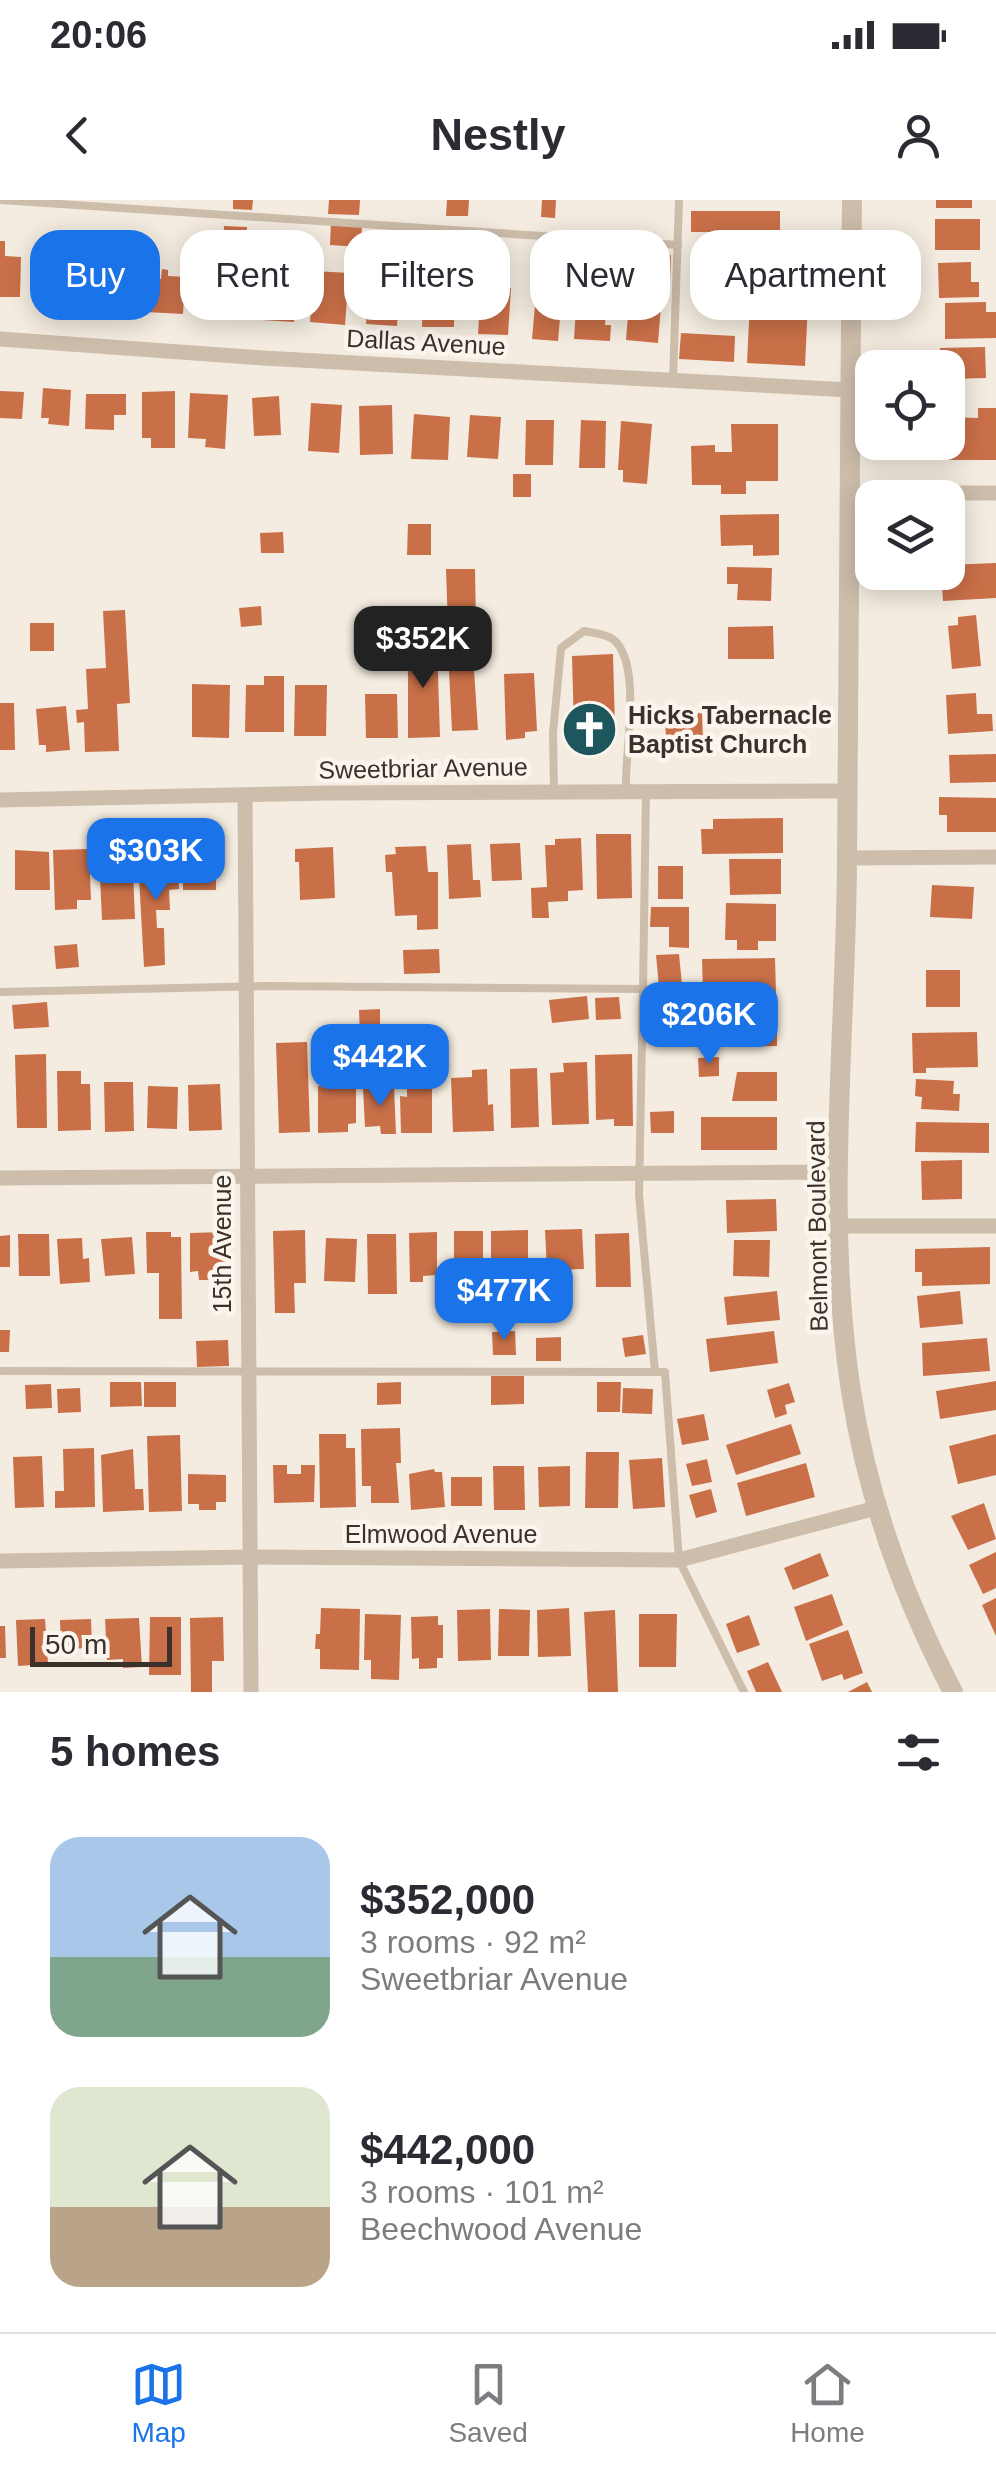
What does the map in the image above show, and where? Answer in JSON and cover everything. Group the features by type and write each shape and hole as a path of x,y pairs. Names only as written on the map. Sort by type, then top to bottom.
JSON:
{"street":[{"name":"Belmont Boulevard","path":"852,200 848,858 838,1172 841,1306 851,1393 876,1508 915,1611 952,1692"},
{"name":"Dallas Avenue","path":"0,339 849,390"},
{"path":"848,494 996,492"},
{"name":"Sweetbriar Avenue","path":"0,800 330,792 847,791"},
{"name":"15th Avenue","path":"245,797 251,1692"},
{"path":"848,858 996,857"},
{"path":"0,1178 838,1172"},
{"path":"839,1226 996,1226"},
{"name":"Elmwood Avenue","path":"0,1561 679,1560 876,1508"}],"lane":[{"path":"0,200 678,245"},
{"path":"674,381 679,200"},
{"path":"554,792 560,648 584,631 612,637 625,654 629,690 626,791"},
{"path":"646,791 639,1195 655,1372"},
{"path":"0,992 643,989"},
{"path":"0,1372 666,1372 679,1560 744,1692"}],"building":[{"path":"233,200 253,200 252,210 233,209"},
{"path":"329,200 360,200 359,215 328,214"},
{"path":"447,200 469,200 468,216 446,216"},
{"path":"542,200 556,200 555,218 541,217"},
{"path":"936,200 972,200 972,208 936,208"},
{"path":"691,211 780,211 780,230 691,230"},
{"path":"935,219 980,219 980,250 935,250"},
{"path":"331,222 362,225 362,230 344,230 344,246 330,245"},
{"path":"224,226 247,227 247,230 224,230"},
{"path":"0,241 5,241 5,256 21,257 20,297 0,297"},
{"path":"971,262 971,282 979,282 979,297 939,298 938,263"},
{"path":"162,269 168,270 168,276 180,277 180,314 160,313"},
{"path":"324,272 344,273 345,325 310,322 324,320"},
{"path":"986,302 986,312 996,312 996,338 945,339 945,303"},
{"path":"366,320 398,320 397,326 366,324"},
{"path":"422,320 454,320 454,327 422,327"},
{"path":"479,320 509,320 508,335 478,334"},
{"path":"534,320 560,320 558,341 532,339"},
{"path":"575,320 605,320 605,325 611,325 610,341 574,339"},
{"path":"628,320 660,320 658,343 626,340"},
{"path":"749,320 807,320 805,366 747,363"},
{"path":"681,333 735,336 734,362 679,359"},
{"path":"985,347 986,378 965,379 965,350 940,348"},
{"path":"43,388 71,390 69,426 48,424 49,418 41,418"},
{"path":"0,391 24,392 22,419 0,418"},
{"path":"175,391 175,448 151,448 151,438 142,438 142,392"},
{"path":"190,393 228,395 225,449 205,447 206,439 188,438"},
{"path":"86,394 126,394 126,415 114,415 114,430 85,429"},
{"path":"279,396 281,435 254,436 252,398"},
{"path":"311,403 342,405 339,453 308,451"},
{"path":"392,405 393,454 360,455 359,406"},
{"path":"978,408 996,408 996,460 965,460 965,418 978,418"},
{"path":"414,414 450,417 448,460 411,459"},
{"path":"470,415 501,417 498,459 467,457"},
{"path":"526,420 554,420 553,465 525,465"},
{"path":"581,420 606,421 605,468 579,468"},
{"path":"621,421 652,424 647,484 623,482 623,470 618,470"},
{"path":"731,424 778,424 778,481 746,481 746,494 721,494 721,485 692,485 691,446 715,445 715,452 732,452"},
{"path":"513,474 531,474 531,497 513,497"},
{"path":"779,514 779,555 753,556 753,545 721,546 720,515"},
{"path":"408,524 431,524 431,555 407,555"},
{"path":"283,532 284,553 261,553 260,533"},
{"path":"996,563 996,598 943,601 942,590 965,590 965,564"},
{"path":"727,567 772,568 771,601 737,600 738,584 727,584"},
{"path":"446,569 475,569 476,627 448,627"},
{"path":"261,606 262,625 241,627 239,608"},
{"path":"125,610 130,703 117,704 119,751 85,752 84,722 77,723 76,710 88,709 86,669 106,668 103,611"},
{"path":"976,615 981,666 952,669 948,626 958,625 958,617"},
{"path":"30,623 54,623 54,651 30,651"},
{"path":"773,626 774,659 728,659 728,627"},
{"path":"437,642 440,737 408,738 408,643"},
{"path":"613,654 615,727 574,729 572,656"},
{"path":"474,670 478,730 452,731 449,671"},
{"path":"534,673 537,731 525,732 525,738 506,740 504,674"},
{"path":"264,676 284,676 284,732 245,732 246,685 264,685"},
{"path":"192,684 230,685 229,738 192,737"},
{"path":"295,685 327,685 326,736 294,736"},
{"path":"976,693 977,714 992,714 993,731 948,734 946,695"},
{"path":"365,694 397,694 398,738 366,738"},
{"path":"0,703 14,703 15,750 0,750"},
{"path":"66,706 70,750 46,752 46,745 39,745 36,709"},
{"path":"702,713 703,741 666,742 665,714"},
{"path":"996,754 996,782 950,783 949,755"},
{"path":"939,797 996,798 996,832 947,832 947,815 939,815"},
{"path":"783,818 783,853 702,854 701,829 713,829 713,819"},
{"path":"596,834 631,834 632,898 597,899"},
{"path":"581,838 583,890 568,891 568,901 548,902 549,918 532,918 531,888 547,887 545,845 555,845 555,839"},
{"path":"520,843 522,880 492,881 490,844"},
{"path":"471,844 473,880 480,880 481,897 449,899 447,845"},
{"path":"426,846 428,872 438,872 438,929 417,930 417,915 395,916 392,872 386,872 385,855 396,854 395,847"},
{"path":"333,847 335,898 300,900 295,849"},
{"path":"89,849 91,900 77,900 77,909 55,910 53,850"},
{"path":"132,849 135,919 102,920 99,857 116,857 116,850"},
{"path":"15,850 49,852 50,890 15,890"},
{"path":"183,850 216,850 216,890 183,890"},
{"path":"177,856 179,889 169,890 170,910 156,910 157,928 164,928 165,965 144,967 138,859"},
{"path":"729,859 781,859 781,894 730,895"},
{"path":"658,866 683,866 683,899 658,899"},
{"path":"932,885 974,887 972,919 930,917"},
{"path":"726,903 776,904 776,941 758,941 758,950 737,950 737,940 725,940"},
{"path":"651,907 689,907 689,948 669,947 669,927 650,927"},
{"path":"77,944 79,967 56,969 54,946"},
{"path":"439,949 440,973 404,974 403,950"},
{"path":"679,954 682,985 659,987 656,955"},
{"path":"775,958 776,993 703,994 702,959"},
{"path":"926,970 960,970 960,1007 926,1007"},
{"path":"665,995 685,996 684,1026 663,1025"},
{"path":"587,996 589,1019 552,1023 549,1000"},
{"path":"619,997 621,1019 596,1020 595,998"},
{"path":"47,1002 49,1027 14,1029 12,1005"},
{"path":"763,1005 777,1005 777,1046 704,1047 703,1025 727,1025 727,1016 763,1015"},
{"path":"380,1009 380,1036 360,1037 359,1010"},
{"path":"977,1032 978,1067 926,1068 926,1073 913,1073 912,1033"},
{"path":"307,1042 310,1132 279,1133 276,1043"},
{"path":"46,1054 47,1128 17,1128 15,1055"},
{"path":"632,1054 633,1126 614,1126 614,1119 596,1120 595,1055"},
{"path":"407,1056 423,1056 423,1072 432,1072 432,1133 401,1133 400,1096 407,1097"},
{"path":"719,1057 719,1076 699,1077 698,1058"},
{"path":"587,1062 589,1124 552,1125 550,1073 564,1072 563,1063"},
{"path":"537,1068 539,1127 511,1128 510,1069"},
{"path":"487,1069 488,1105 493,1104 494,1131 453,1132 451,1078 472,1077 472,1070"},
{"path":"57,1071 81,1071 81,1084 90,1084 91,1130 58,1131"},
{"path":"737,1072 777,1072 777,1101 732,1101"},
{"path":"916,1079 954,1081 953,1094 960,1094 959,1111 921,1109 922,1097 915,1096"},
{"path":"104,1082 133,1082 134,1131 105,1132"},
{"path":"220,1084 222,1130 189,1131 188,1085"},
{"path":"148,1086 178,1087 177,1129 147,1128"},
{"path":"318,1086 356,1087 356,1123 348,1124 348,1132 318,1133"},
{"path":"394,1086 396,1134 381,1134 380,1126 365,1127 363,1088"},
{"path":"674,1111 674,1133 651,1133 650,1112"},
{"path":"701,1117 777,1117 777,1150 701,1150"},
{"path":"916,1122 989,1123 989,1153 915,1152"},
{"path":"962,1160 962,1199 922,1200 921,1161"},
{"path":"776,1199 777,1231 727,1233 726,1200"},
{"path":"582,1229 584,1269 547,1270 545,1230"},
{"path":"305,1230 306,1283 294,1283 295,1313 275,1313 273,1231"},
{"path":"528,1230 528,1265 491,1266 491,1231"},
{"path":"454,1231 483,1231 483,1270 454,1270"},
{"path":"146,1232 171,1232 171,1237 181,1237 182,1319 159,1319 159,1273 147,1273"},
{"path":"225,1232 226,1271 212,1271 212,1280 199,1280 198,1271 190,1272 190,1233"},
{"path":"437,1232 437,1275 423,1276 423,1282 410,1282 409,1233"},
{"path":"629,1233 631,1287 596,1287 595,1234"},
{"path":"18,1234 49,1234 50,1276 19,1276"},
{"path":"367,1234 396,1234 397,1294 368,1294"},
{"path":"10,1235 10,1267 0,1267 0,1236"},
{"path":"132,1237 135,1274 105,1276 101,1239"},
{"path":"82,1238 83,1259 89,1258 90,1282 60,1284 57,1239"},
{"path":"326,1238 357,1239 355,1282 324,1281"},
{"path":"734,1240 770,1240 769,1277 733,1276"},
{"path":"990,1247 990,1284 922,1286 922,1272 915,1272 915,1249"},
{"path":"777,1291 780,1320 727,1325 724,1297"},
{"path":"960,1291 963,1324 920,1328 917,1296"},
{"path":"0,1330 10,1330 9,1352 0,1352"},
{"path":"515,1331 516,1355 493,1355 492,1332"},
{"path":"774,1331 778,1363 710,1372 706,1339"},
{"path":"643,1335 646,1354 625,1357 622,1338"},
{"path":"561,1337 561,1361 536,1361 536,1338"},
{"path":"987,1338 990,1371 923,1376 922,1343"},
{"path":"228,1340 229,1366 197,1367 196,1341"},
{"path":"491,1376 524,1376 524,1404 491,1405"},
{"path":"996,1381 996,1410 940,1419 936,1391"},
{"path":"110,1382 141,1382 142,1406 110,1407"},
{"path":"144,1382 176,1382 176,1407 144,1407"},
{"path":"401,1382 401,1404 377,1405 377,1383"},
{"path":"597,1382 621,1382 620,1412 597,1412"},
{"path":"789,1383 795,1402 785,1405 787,1414 775,1418 767,1390"},
{"path":"51,1384 52,1408 26,1409 25,1385"},
{"path":"80,1388 81,1412 58,1413 57,1389"},
{"path":"623,1388 653,1389 652,1414 622,1413"},
{"path":"704,1414 709,1440 682,1445 677,1419"},
{"path":"791,1424 801,1454 736,1475 726,1445"},
{"path":"400,1428 401,1463 396,1463 399,1503 371,1503 371,1486 362,1486 361,1429"},
{"path":"319,1434 346,1434 346,1448 355,1448 356,1507 320,1508"},
{"path":"996,1434 996,1475 958,1484 949,1446"},
{"path":"180,1435 182,1511 149,1512 147,1436"},
{"path":"94,1448 95,1507 55,1508 55,1491 64,1491 63,1449"},
{"path":"133,1449 135,1489 143,1489 144,1510 103,1512 101,1455"},
{"path":"586,1452 619,1452 618,1508 585,1508"},
{"path":"42,1456 44,1507 15,1508 13,1457"},
{"path":"662,1458 665,1507 633,1509 629,1460"},
{"path":"707,1459 712,1482 692,1486 686,1464"},
{"path":"806,1463 815,1497 746,1516 737,1483"},
{"path":"273,1465 287,1465 287,1474 301,1474 301,1465 315,1465 314,1502 274,1503"},
{"path":"493,1466 524,1466 525,1510 494,1510"},
{"path":"570,1466 570,1506 539,1507 538,1467"},
{"path":"434,1469 442,1472 445,1507 411,1510 409,1474"},
{"path":"188,1474 226,1475 226,1502 216,1502 216,1510 199,1510 199,1504 188,1504"},
{"path":"451,1477 482,1477 482,1506 451,1506"},
{"path":"711,1489 717,1512 696,1518 689,1495"},
{"path":"984,1503 996,1539 968,1550 951,1516"},
{"path":"996,1552 996,1588 983,1594 969,1565"},
{"path":"820,1553 829,1576 793,1590 784,1568"},
{"path":"832,1594 843,1625 806,1641 794,1607"},
{"path":"996,1598 996,1636 982,1605"},
{"path":"321,1608 360,1609 359,1670 320,1669 320,1649 315,1649"},
{"path":"569,1608 571,1656 538,1657 537,1610"},
{"path":"490,1609 491,1660 458,1661 457,1610"},
{"path":"499,1609 530,1610 529,1656 498,1656"},
{"path":"615,1610 618,1692 588,1692 584,1612"},
{"path":"365,1614 401,1615 399,1680 371,1679 371,1660 364,1660"},
{"path":"639,1614 677,1614 676,1667 639,1667"},
{"path":"749,1615 760,1645 737,1653 726,1624"},
{"path":"438,1616 438,1625 443,1625 443,1658 437,1658 437,1668 419,1669 419,1658 412,1659 411,1617"},
{"path":"150,1617 181,1617 181,1675 149,1675"},
{"path":"223,1617 224,1661 212,1661 212,1692 191,1692 190,1618"},
{"path":"139,1618 142,1667 123,1668 123,1659 107,1660 105,1619"},
{"path":"45,1619 48,1664 18,1666 16,1620"},
{"path":"91,1619 92,1648 61,1649 60,1620"},
{"path":"0,1626 5,1626 6,1658 0,1658"},
{"path":"848,1630 863,1673 844,1680 842,1674 822,1681 809,1644"},
{"path":"768,1662 782,1692 756,1692 747,1671"},
{"path":"867,1682 872,1692 848,1692"}],"place":[{"name":"Hicks Tabernacle Baptist Church","path":"589,729"}]}
